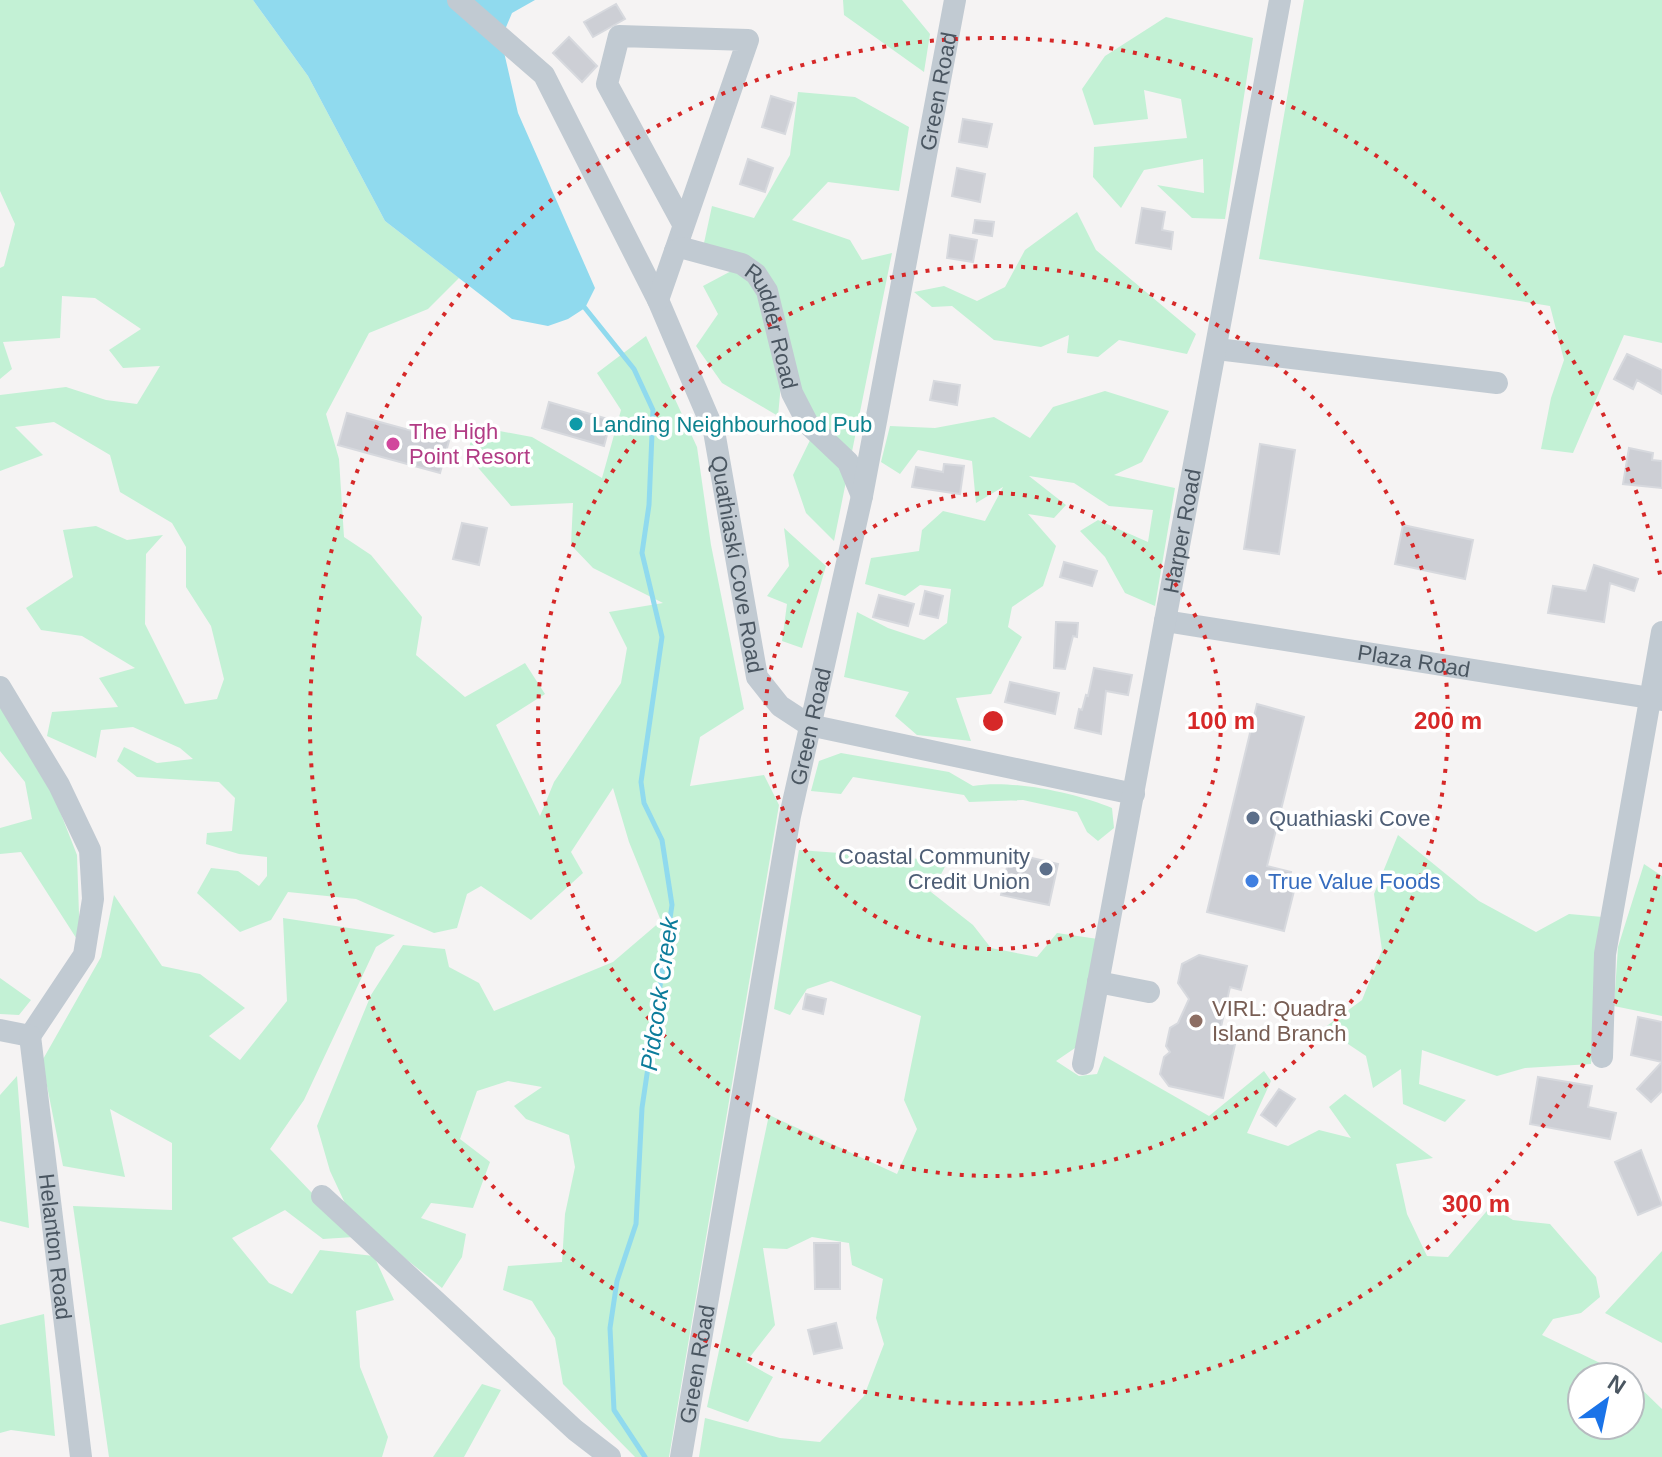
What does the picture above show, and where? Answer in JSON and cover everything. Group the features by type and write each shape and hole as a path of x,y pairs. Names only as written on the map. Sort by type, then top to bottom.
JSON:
{"street":[{"name":"Quathiaski Cove Road","path":"458,0 544,75 658,300 714,431 757,677 780,706 809,725 1134,794"},
{"name":"Green Road","path":"681,1457 735,1127 809,725 862,496 955,0"},
{"name":"Harper Road","path":"1083,1064 1280,0"},
{"path":"658,300 748,40 619,36 607,84 683,224"},
{"name":"Rudder Road","path":"675,251 693,248 742,264 756,274 767,291 792,393 808,424 848,462 862,496"},
{"path":"1217,349 1497,383"},
{"name":"Plaza Road","path":"1165,621 1656,699"},
{"path":"1602,1057 1605,954 1656,699 1662,632"},
{"path":"0,687 59,785 90,850 93,899 84,955 30,1036 0,1030"},
{"path":"1098,982 1149,992"},
{"name":"Helanton Road","path":"30,1036 81,1457"},
{"path":"322,1196 575,1430 610,1457"}],"green space":[{"path":"0,0 253,0 308,76 385,221 459,278 428,309 369,333 326,414 339,459 344,537 371,555 422,617 416,655 465,697 525,663 545,694 496,725 540,816 554,782 621,683 627,648 609,612 663,603 593,568 571,545 573,503 511,506 468,456 473,426 532,437 602,478 621,410 597,373 646,336 697,447 711,545 744,709 700,737 690,786 764,775 779,805 669,1457 635,1457 563,1384 555,1338 532,1301 503,1290 508,1266 562,1262 565,1214 575,1167 569,1135 526,1119 514,1106 542,1087 508,1081 477,1091 460,1139 490,1162 473,1208 431,1203 421,1218 466,1234 462,1257 442,1288 350,1214 330,1171 317,1126 371,995 403,945 445,949 449,967 479,983 494,1011 613,962 661,921 629,842 613,788 571,852 583,873 531,920 481,886 467,894 457,928 434,933 356,899 288,892 271,920 240,932 197,893 211,868 238,871 259,886 267,876 267,857 239,854 206,844 207,833 232,831 235,798 219,782 137,777 117,761 124,747 157,763 193,759 180,748 133,727 101,730 96,758 47,736 52,712 118,707 99,678 135,668 82,636 41,630 26,608 73,577 63,530 96,526 127,540 163,535 146,554 145,624 185,704 217,699 224,679 211,626 186,587 186,547 172,523 120,492 110,455 54,422 15,427 43,455 0,471 0,395 66,387 106,400 137,404 160,366 123,368 109,350 141,329 95,298 62,296 60,338 3,342 12,369 0,379 0,268 4,266 15,224 0,191"},
{"path":"843,0 902,0 930,34 924,72 844,15"},
{"path":"1304,0 1662,0 1662,343 1624,335 1573,453 1541,449 1551,398 1564,360 1550,306 1259,259"},
{"path":"1166,17 1253,38 1225,219 1192,218 1157,185 1204,193 1203,159 1144,170 1121,208 1093,177 1094,147 1187,138 1181,99 1144,90 1148,119 1094,125 1082,89 1105,56"},
{"path":"798,92 855,97 909,127 899,191 828,182 792,220 850,240 862,260 892,253 834,541 806,513 793,475 817,426 781,384 778,416 722,383 696,346 718,314 703,286 735,269 704,243 712,206 754,218 790,155"},
{"path":"1077,212 1096,250 1196,334 1187,354 1119,340 1098,357 1067,353 1069,335 1041,347 994,340 952,306 932,307 914,292 944,286 977,301 1005,287 1025,250"},
{"path":"1105,391 1169,411 1142,462 1114,475 1175,488 1155,606 1125,593 1105,557 1080,531 1098,520 1148,542 1153,510 1109,506 1074,483 1029,476 1066,505 1054,518 1028,514 1056,546 1043,586 1012,607 1008,627 1022,637 991,694 956,698 971,741 917,735 895,716 909,692 844,677 857,612 888,628 924,640 947,623 951,589 920,585 905,596 865,584 871,558 919,551 922,530 943,511 985,521 1003,487 976,503 972,461 918,450 900,474 881,462 890,426 935,428 994,417 1030,438 1053,407"},
{"path":"784,528 826,566 802,648 782,641 787,604 767,596 789,566"},
{"path":"0,704 52,791 77,855 80,944 21,852 0,854 0,828 32,819 25,782 0,751"},
{"path":"841,753 949,772 973,786 1006,784 1080,797 1112,808 1114,828 1098,841 1087,832 1077,812 1023,800 969,802 964,795 853,777 841,794 811,791 819,761"},
{"path":"1398,835 1479,901 1536,932 1569,914 1603,917 1591,1064 1525,1068 1497,1076 1422,1050 1419,1084 1466,1100 1445,1122 1403,1104 1401,1069 1373,1088 1366,1056 1324,1028 1362,1000 1382,950 1374,894"},
{"path":"799,850 948,861 939,878 917,881 973,925 991,948 1037,957 1057,933 1098,939 1078,1046 1056,1061 1079,1076 1097,1074 1104,1056 1209,1116 1264,1071 1271,1081 1247,1133 1288,1146 1319,1130 1351,1138 1329,1107 1345,1094 1433,1158 1396,1164 1407,1214 1427,1256 1448,1257 1491,1206 1513,1220 1550,1224 1596,1277 1600,1297 1581,1313 1553,1319 1542,1335 1596,1361 1566,1361 1566,1441 1646,1441 1646,1394 1662,1409 1662,1457 699,1457 705,1418 780,1438 820,1442 864,1396 884,1344 876,1318 883,1279 852,1265 849,1243 812,1237 787,1249 763,1248 775,1325 746,1362 773,1377 748,1422 707,1407 769,1115 897,1174 917,1129 904,1100 921,1016 831,981 807,989 790,1015 774,1009"},
{"path":"1644,864 1662,876 1662,1016 1614,1006 1618,947"},
{"path":"114,895 162,966 200,974 245,1008 209,1036 240,1060 287,1001 283,918 395,935 376,947 304,1100 270,1149 354,1237 323,1239 285,1210 232,1238 269,1283 292,1294 320,1250 374,1256 394,1300 356,1311 360,1367 388,1437 382,1457 109,1457 73,1206 172,1210 172,1143 110,1109 125,1177 63,1166 42,1061 101,957"},
{"path":"0,978 31,1000 19,1015 0,1014"},
{"path":"17,1076 29,1228 0,1221 0,1095"},
{"path":"1662,1251 1662,1343 1605,1313"},
{"path":"44,1314 55,1436 11,1430 0,1433 0,1325"},
{"path":"482,1384 501,1390 464,1457 433,1457"}],"water":[{"path":"253,0 535,0 512,13 501,39 518,113 595,288 585,308 568,319 548,326 512,319 385,221 308,76"}],"building":[{"path":"616,4 625,19 593,37 584,22"},
{"path":"569,37 597,66 582,82 553,53"},
{"path":"771,96 794,103 785,134 762,127"},
{"path":"963,119 992,124 987,147 959,142"},
{"path":"748,159 773,168 765,192 740,184"},
{"path":"957,168 985,174 980,202 952,196"},
{"path":"1142,208 1165,212 1162,230 1173,232 1171,249 1136,243"},
{"path":"975,220 994,222 992,236 973,233"},
{"path":"950,235 977,240 973,262 947,258"},
{"path":"1627,354 1662,370 1662,394 1637,380 1633,389 1614,379"},
{"path":"934,381 960,385 957,405 930,400"},
{"name":"Landing Neighbourhood Pub","path":"549,402 611,420 604,446 542,428"},
{"path":"347,413 449,441 440,473 338,445"},
{"path":"1260,444 1295,450 1279,554 1244,549"},
{"path":"1629,448 1653,453 1652,460 1662,461 1662,488 1623,484"},
{"path":"944,464 964,466 960,494 912,487 916,467 943,472"},
{"path":"462,523 487,528 479,565 453,559"},
{"path":"1403,525 1473,540 1465,579 1395,564"},
{"path":"1064,562 1097,571 1092,586 1060,577"},
{"path":"1594,565 1638,579 1634,591 1610,583 1604,622 1548,613 1553,586 1586,591"},
{"path":"925,591 943,596 938,618 920,614"},
{"path":"879,595 914,604 908,626 873,617"},
{"path":"1056,622 1078,623 1077,637 1073,636 1065,669 1054,668"},
{"path":"1094,668 1132,675 1128,695 1106,691 1101,734 1075,728 1079,709 1082,710 1088,696"},
{"path":"1010,682 1059,693 1055,714 1005,702"},
{"path":"1257,704 1304,717 1267,866 1291,872 1287,889 1294,891 1284,931 1207,912"},
{"path":"1010,853 1058,864 1049,905 1001,895"},
{"path":"1199,955 1247,966 1241,990 1230,987 1221,1027 1238,1031 1223,1098 1169,1086 1160,1074 1164,1057 1170,1052 1166,1046 1170,1028 1178,1023 1189,999 1178,983 1182,964"},
{"path":"806,994 826,999 823,1014 803,1009"},
{"path":"1638,1017 1662,1022 1662,1062 1631,1055"},
{"path":"1662,1062 1662,1091 1651,1102 1637,1089"},
{"path":"1538,1077 1592,1086 1588,1107 1616,1113 1610,1139 1530,1124"},
{"path":"1279,1089 1295,1099 1276,1126 1261,1115"},
{"path":"1641,1150 1662,1205 1638,1215 1615,1162"},
{"path":"814,1243 840,1243 840,1289 815,1289"},
{"path":"836,1323 842,1348 814,1354 808,1330"}],"waterway":[{"name":"Pidcock Creek","path":"585,308 634,369 653,410 649,505 642,553 662,637 641,782 644,803 662,840 672,905 642,1108 636,1224 617,1281 610,1328 614,1410 645,1457"}],"place":[{"name":"Landing Neighbourhood Pub","path":"576,424"},
{"name":"The High Point Resort","path":"393,444"},
{"name":"Quathiaski Cove","path":"1253,818"},
{"name":"Coastal Community Credit Union","path":"1046,869"},
{"name":"True Value Foods","path":"1252,881"},
{"name":"VIRL: Quadra Island Branch","path":"1196,1021"}]}
